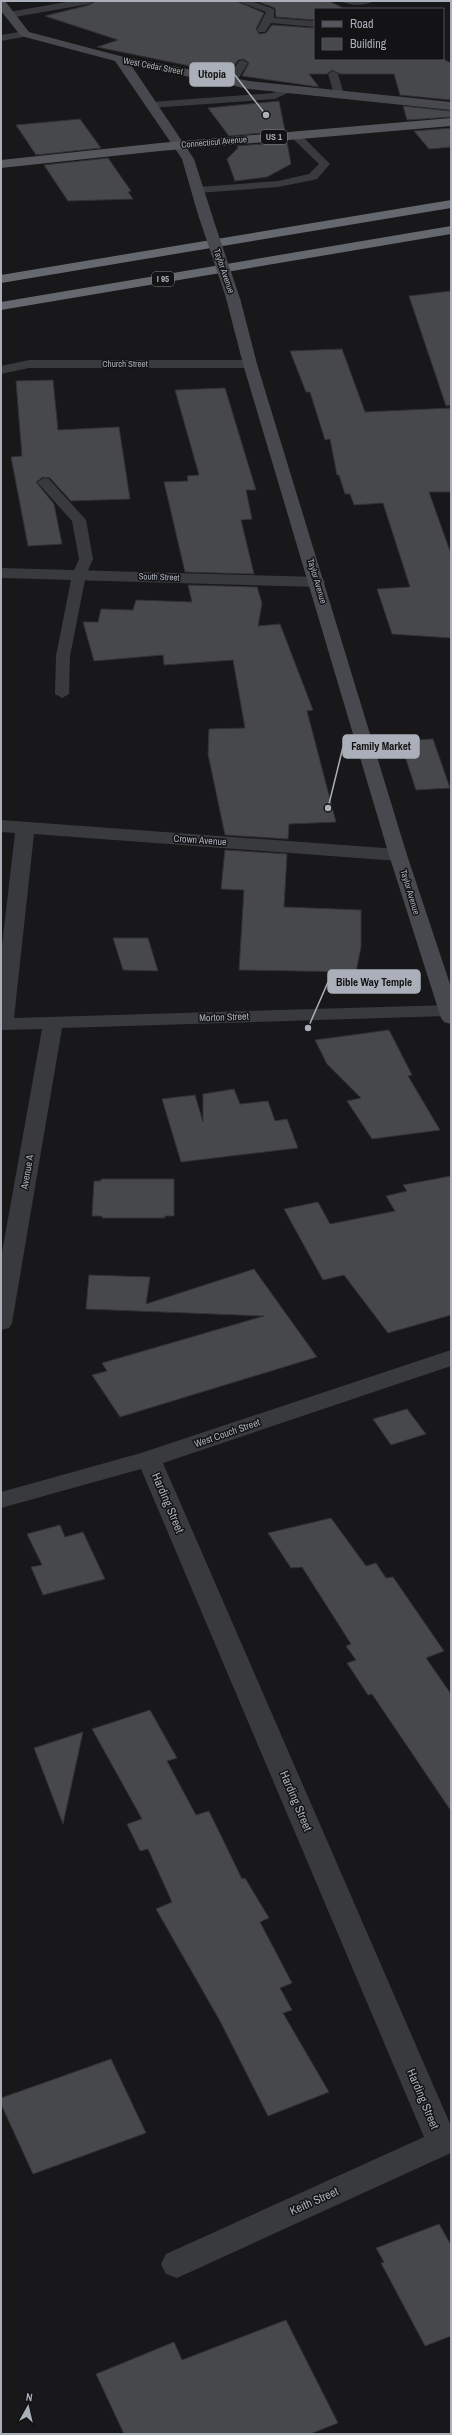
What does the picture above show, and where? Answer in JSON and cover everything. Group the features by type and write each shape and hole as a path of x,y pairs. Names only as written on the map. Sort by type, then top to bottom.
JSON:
{"highway":[{"path":"1,278 451,204"},
{"name":"I 95","path":"1,306 451,230"}],"main road":[{"name":"Connecticut Avenue","path":"1,164 180,145 451,122"}],"street":[{"path":"1,3 25,34"},
{"name":"West Cedar Street","path":"1,38 25,34 119,60 232,81 288,89 451,106"},
{"name":"Taylor Avenue","path":"119,60 128,69 151,106 180,145 188,159 233,298 250,364 317,582 398,855 449,1014"},
{"name":"Church Street","path":"1,370 29,364 250,364"},
{"name":"South Street","path":"1,573 317,582"},
{"name":"Crown Avenue","path":"1,826 398,855"},
{"path":"2,1024 25,828"},
{"name":"Morton Street","path":"2,1024 449,1014"},
{"name":"Avenue A","path":"1,1323 53,1022"},
{"name":"West Couch Street","path":"1,1500 149,1459 451,1358"},
{"name":"Harding Street","path":"149,1459 447,2141"},
{"name":"Keith Street","path":"177,2264 447,2141"}],"lane":[{"path":"9,15 89,1"},
{"path":"242,1 270,11 268,20 262,30"},
{"path":"347,1 368,1"},
{"path":"268,20 314,24"},
{"path":"232,81 243,63"},
{"path":"333,74 338,94"},
{"path":"151,106 274,96 288,89"},
{"path":"198,190 278,184 313,177 325,164 295,135"},
{"path":"44,482 79,520 86,559 79,575 63,656 62,694"}],"building":[{"path":"96,1 236,1 264,13 256,29 259,34 266,33 272,25 314,28 314,60 444,60 451,63 451,100 400,95 394,74 340,74 332,70 327,74 309,74 319,87 242,76 249,63 244,59 238,60 229,74 97,47 118,40 45,16 89,5"},
{"path":"256,1 329,1 343,8 314,8 314,20 276,17 275,8"},
{"path":"279,101 285,131 229,136 208,108"},
{"path":"403,106 451,111 451,117 407,120"},
{"path":"80,119 101,148 36,155 16,125"},
{"path":"451,128 451,147 429,149 414,131"},
{"path":"287,142 291,164 267,177 235,181 227,159 238,148 237,146"},
{"path":"108,158 131,191 128,192 133,199 68,201 44,165"},
{"path":"451,291 451,405 446,406 409,296"},
{"path":"342,349 365,412 451,408 451,492 429,492 451,554 451,638 392,634 377,589 410,587 383,503 354,505 350,494 345,494 339,475 337,475 330,439 325,440 310,392 306,392 290,351"},
{"path":"53,380 58,430 119,427 130,499 71,501 50,478 43,477 36,482 54,504 62,544 28,546 11,457 22,456 16,381"},
{"path":"225,388 256,490 246,490 252,519 241,520 254,574 185,572 164,482 188,481 187,476 199,475 175,390"},
{"path":"188,585 257,587 262,603 258,626 280,624 313,710 307,711 336,822 289,824 288,839 225,835 208,754 209,729 245,728 233,660 164,665 163,655 94,661 83,622 98,622 101,609 133,610 136,600 192,602"},
{"path":"433,739 450,788 416,790 400,741"},
{"path":"225,850 287,854 284,907 361,910 361,947 356,972 239,970 244,890 221,889"},
{"path":"113,938 148,938 158,971 123,970"},
{"path":"389,1030 412,1075 408,1076 440,1130 372,1139 347,1101 361,1098 327,1064 315,1040"},
{"path":"234,1089 240,1104 268,1101 275,1121 287,1119 298,1148 181,1162 162,1099 195,1095 203,1122 203,1094"},
{"path":"451,1176 451,1315 388,1333 344,1275 323,1280 284,1209 318,1202 330,1224 395,1211 386,1196 407,1191 403,1185"},
{"path":"101,1179 174,1179 174,1216 165,1216 165,1218 102,1218 102,1216 92,1216 94,1181 101,1181"},
{"path":"254,1269 317,1357 120,1417 92,1375 107,1371 102,1363 264,1316 86,1309 89,1275 150,1277 146,1304"},
{"path":"407,1409 426,1434 391,1445 373,1419"},
{"path":"331,1518 366,1566 376,1563 386,1578 393,1577 444,1651 426,1658 451,1694 451,1811 372,1694 368,1695 347,1663 356,1660 346,1646 351,1644 302,1567 291,1568 268,1533"},
{"path":"60,1525 65,1537 83,1532 105,1579 43,1595 31,1567 42,1565 27,1534"},
{"path":"150,1710 177,1758 167,1761 196,1815 209,1811 242,1879 245,1878 269,1918 260,1922 292,1983 280,1988 292,2010 283,2013 329,2092 268,2116 220,2021 156,1909 172,1902 148,1849 140,1851 127,1824 142,1819 92,1729"},
{"path":"83,1732 63,1824 34,1748"},
{"path":"111,2059 146,2133 33,2174 1,2104 1,2098"},
{"path":"439,2224 451,2245 451,2336 425,2346 381,2263 384,2262 376,2248"},
{"path":"286,2320 338,2423 310,2434 124,2434 96,2374 174,2342 182,2360"}],"place":[{"name":"Utopia","path":"266,115"},
{"name":"Family Market","path":"328,808"},
{"name":"Bible Way Temple","path":"308,1028"}]}
